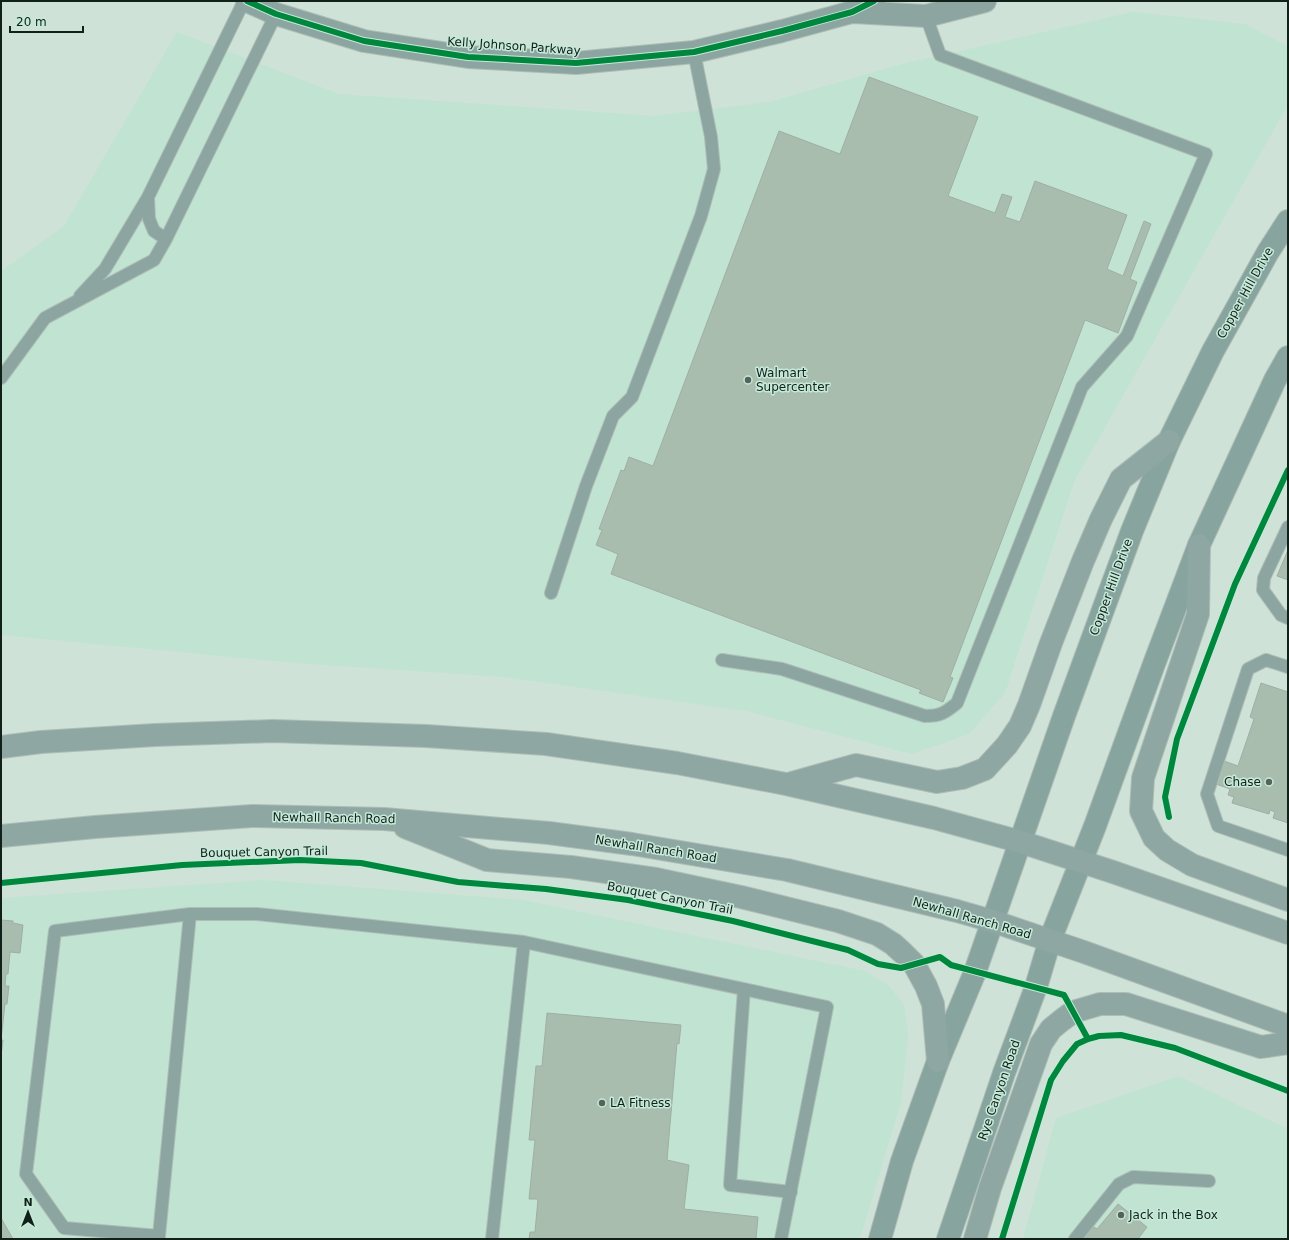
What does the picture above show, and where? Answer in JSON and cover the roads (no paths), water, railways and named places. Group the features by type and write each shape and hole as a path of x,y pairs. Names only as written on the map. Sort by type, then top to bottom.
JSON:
{"main road":[{"name":"Copper Hill Drive","path":"938,1061 975,972 1098,622 1132,531 1169,441 1213,351 1268,252 1288,220"},
{"path":"1050,940 1095,826 1199,545 1275,380 1288,356"},
{"path":"786,784 856,765 937,782 962,778 985,769 1007,745 1020,726 1083,561 1101,519 1121,479 1169,441"},
{"path":"1199,545 1198,614 1143,778 1141,811 1154,838 1167,850 1192,865 1288,900"},
{"path":"1,748 49,741 156,735 272,731 426,736 546,744 678,763 786,784 934,818 1021,842 1288,933"},
{"name":"Newhall Ranch Road","path":"1,836 95,827 252,816 384,818 549,833 648,847 788,870 957,911 1050,940 1288,1026"},
{"path":"384,818 487,860 571,867 656,879 741,897 838,921 877,934 893,944 914,964 926,986 933,1004 938,1061 902,1162 880,1239"},
{"name":"Rye Canyon Road","path":"948,1239 1004,1073 1036,987 1050,940"},
{"path":"976,1239 990,1188 1041,1044 1052,1030 1073,1012 1100,1004 1126,1004 1262,1047 1288,1043"}],"street":[{"name":"Kelly Johnson Parkway","path":"247,1 276,14 364,41 468,57 576,63 694,52 782,31 852,12 874,1"},
{"name":"Kelly Johnson Parkway","path":"852,12 926,16 985,1"}],"lane":[{"path":"74,303 105,269 148,197 244,1"},
{"path":"1,378 45,318 154,260 166,240 276,14"},
{"path":"722,660 782,670 925,716 936,716 948,711 957,703 1082,387 1127,336 1206,154 940,55 926,16"},
{"path":"551,593 586,486 613,416 632,397 701,216 714,169 711,137 694,52"},
{"path":"148,197 149,219 154,231 166,240"},
{"path":"1288,527 1264,578 1263,590 1281,615 1288,618"},
{"path":"1288,667 1266,660 1248,669 1207,794 1218,826 1288,850"},
{"path":"190,914 159,1237 64,1228 26,1174 55,931 190,914 258,914 524,942 827,1007 782,1239"},
{"path":"492,1239 524,942"},
{"path":"744,989 730,1185 790,1192"},
{"path":"1075,1239 1119,1184 1133,1177 1209,1181"}],"place":[{"name":"Walmart Supercenter","path":"748,380"},
{"name":"Chase","path":"1269,782"},
{"name":"LA Fitness","path":"602,1103"},
{"name":"Jack in the Box","path":"1121,1215"}]}
